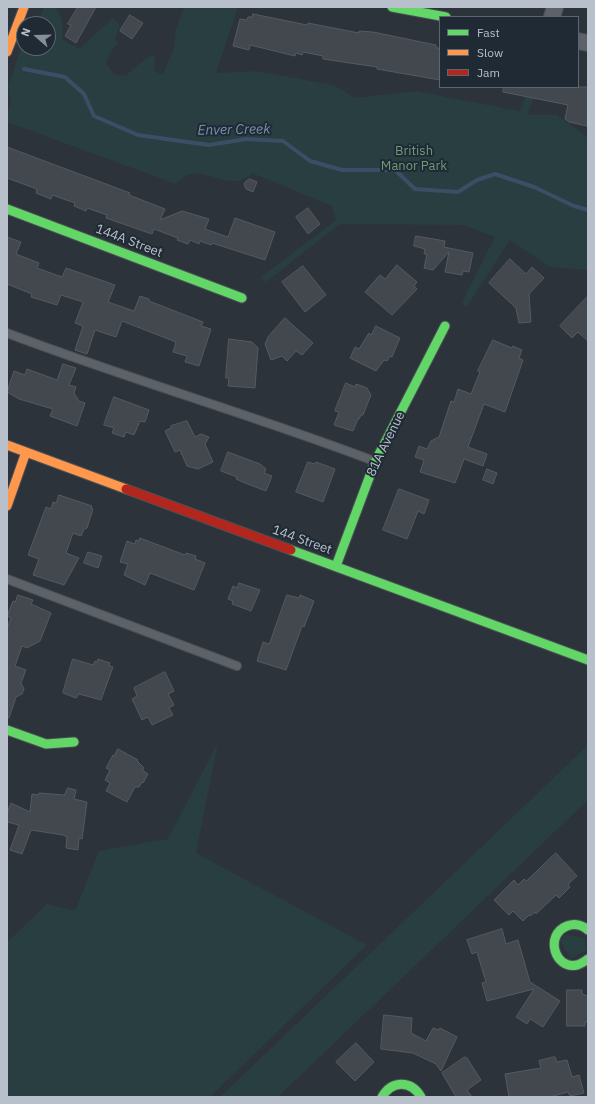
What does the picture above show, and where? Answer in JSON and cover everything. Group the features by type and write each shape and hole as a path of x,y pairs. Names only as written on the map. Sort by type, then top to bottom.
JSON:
{"street":[{"path":"7,52 24,7"},
{"path":"392,7 441,16"},
{"name":"144A Street","path":"7,209 242,298"},
{"name":"81A Avenue","path":"336,566 375,462 445,326"},
{"name":"144 Street","path":"7,445 588,660"},
{"path":"7,506 26,452"},
{"path":"7,730 46,744 74,742"},
{"path":"588,930 581,925 568,925 557,933 553,945 558,958 564,963 578,965 588,960"},
{"path":"382,1097 391,1086 404,1083 417,1089 421,1097"}],"lane":[{"path":"7,333 108,370 294,430 375,462"},
{"path":"7,579 238,666"}],"green space":[{"name":"British Manor Park","path":"44,7 55,7 62,22 62,39 79,49 113,18 120,25 115,38 118,44 111,51 106,63 114,74 125,76 153,55 155,58 154,70 163,74 174,48 176,29 184,7 238,7 216,73 254,71 334,85 355,98 415,91 520,111 529,88 538,88 527,115 557,115 588,138 588,270 550,267 510,240 467,307 462,302 495,237 464,225 340,224 266,282 261,277 336,220 332,206 252,173 242,179 233,181 223,180 204,174 194,174 185,176 176,184 7,122 7,114 11,103 8,86 18,56 56,56 56,16 40,16"},
{"path":"218,742 196,853 367,945 210,1097 7,1097 7,942 47,904 75,911 99,851 168,839"},
{"path":"588,745 588,800 278,1097 220,1097"},
{"path":"565,934 585,938 586,950 571,959 560,941"}],"building":[{"path":"78,7 96,7 76,43 65,36 71,25 68,24"},
{"path":"253,14 307,25 308,23 359,33 359,31 373,32 436,45 436,48 439,48 439,80 377,69 377,67 323,59 323,56 303,52 302,55 296,53 295,56 250,45 249,50 233,46 240,19 247,20 248,17 252,17"},
{"path":"130,15 143,23 132,39 120,31"},
{"path":"588,87 587,126 569,122 565,119 568,105 503,92 504,88"},
{"path":"7,147 130,193 129,195 165,209 160,220 182,211 209,219 205,229 228,237 235,218 275,232 265,260 212,243 211,245 200,241 199,244 190,240 188,244 177,240 178,238 154,229 152,234 106,218 107,215 87,208 86,211 74,206 75,203 52,195 51,199 36,193 37,189 7,178"},
{"path":"250,179 257,182 253,192 246,189 244,184"},
{"path":"308,208 320,224 308,234 296,217"},
{"path":"416,236 445,241 444,247 473,253 469,272 463,271 462,275 445,272 449,252 433,270 424,268 427,254 424,254 425,249 414,246"},
{"path":"7,237 21,242 16,254 39,263 37,268 62,277 66,268 115,285 108,302 134,311 140,296 203,322 201,326 211,329 199,366 185,362 187,356 173,352 176,342 122,321 116,337 95,330 87,354 75,350 83,326 75,323 83,302 61,295 57,305 31,297 32,294 7,284"},
{"path":"510,259 526,274 532,267 544,278 529,294 531,322 519,323 516,308 489,283"},
{"path":"397,265 417,282 414,286 417,289 392,315 365,292 380,275 385,279"},
{"path":"303,266 326,295 305,312 282,282"},
{"path":"588,296 588,341 578,332 572,338 560,326"},
{"path":"285,318 313,343 302,355 296,351 287,361 282,356 271,360 265,344 268,337"},
{"path":"376,326 400,338 392,357 390,356 387,361 384,360 376,371 350,358 355,347 359,349 369,333 371,335"},
{"path":"229,339 252,342 258,348 255,388 228,386 229,378 226,378"},
{"path":"493,340 512,348 513,346 522,350 519,358 523,360 505,412 484,404 468,447 487,454 483,466 464,459 455,483 420,472 424,460 415,457 419,446 427,449 431,441 439,437 451,401 454,402 458,389 471,394 480,372 478,371"},
{"path":"63,364 76,368 69,385 76,387 74,393 79,401 85,403 77,426 50,416 53,409 19,399 7,392 14,371 25,375 27,369 57,380"},
{"path":"346,383 355,387 356,384 367,388 371,395 363,415 361,415 358,419 353,431 334,425 339,412 335,411"},
{"path":"114,397 149,410 145,422 140,421 134,435 126,432 124,437 112,433 114,428 104,425"},
{"path":"187,421 195,437 201,434 209,437 205,444 213,462 198,469 187,466 180,450 175,452 165,431 171,428 171,426"},
{"path":"228,452 260,464 266,469 264,473 272,476 266,491 236,479 237,477 221,471"},
{"path":"308,462 315,464 316,462 335,469 323,502 296,492"},
{"path":"487,469 497,473 493,484 483,480"},
{"path":"399,489 429,500 424,514 418,511 407,539 383,530"},
{"path":"59,495 92,506 91,508 93,509 87,528 84,529 81,536 73,533 66,553 79,558 64,585 33,575 39,559 28,555 46,507 51,509 53,502 56,503"},
{"path":"140,538 185,555 186,553 196,556 195,559 205,563 194,590 150,573 145,585 124,575 128,564 120,562 127,541 135,544 136,540 139,541"},
{"path":"88,552 102,556 98,568 84,563"},
{"path":"239,583 260,590 251,611 232,604 233,601 228,599 233,586 237,588"},
{"path":"18,595 33,600 31,604 51,613 40,641 27,648 22,646 15,666 26,670 21,683 24,689 22,694 16,697 9,718 7,718 7,628 11,618 7,616 13,601 15,602"},
{"path":"287,595 299,598 300,595 314,601 304,627 302,626 286,670 257,661 263,642 269,644"},
{"path":"73,659 93,665 98,659 110,663 109,666 113,667 101,700 79,694 76,698 63,693"},
{"path":"165,672 174,691 168,694 174,705 169,708 173,715 152,725 148,717 142,720 132,699 137,696 134,688"},
{"path":"118,749 138,760 137,761 144,768 142,770 148,774 139,787 135,787 127,802 106,791 110,783 105,780 110,770 106,768"},
{"path":"68,788 76,790 74,799 87,802 82,839 79,838 78,850 66,848 67,837 63,835 31,830 22,854 10,850 19,825 7,822 7,813 11,803 30,812 32,794 38,795 39,793 64,795"},
{"path":"556,853 577,876 568,884 570,887 559,898 556,895 536,914 535,912 530,916 529,915 523,921 513,911 509,915 494,900 514,880 518,885 524,879 526,881"},
{"path":"502,929 506,944 518,940 530,982 560,1001 543,1027 530,1019 527,1024 516,1017 534,989 487,1001 482,983 486,982 477,952 472,954 467,940"},
{"path":"567,990 582,990 582,994 588,996 588,1022 585,1022 585,1026 567,1026"},
{"path":"384,1015 412,1018 411,1033 426,1041 433,1028 439,1030 440,1028 457,1037 441,1071 436,1064 413,1053 381,1049"},
{"path":"356,1043 374,1062 355,1081 336,1062"},
{"path":"465,1057 481,1080 467,1090 472,1097 456,1097 442,1073"},
{"path":"555,1057 557,1062 567,1060 572,1077 579,1075 584,1093 570,1096 568,1092 550,1097 509,1097 505,1074 541,1068 539,1061"}],"waterway":[{"name":"Enver Creek","path":"24,69 65,77 84,94 94,116 138,135 209,145 246,139 283,141 310,161 342,170 395,170 415,189 458,192 477,180 495,174 534,187 574,206 588,210"}],"traffic: fast":[{"path":"392,7 441,16"},
{"path":"7,209 242,298"},
{"path":"336,566 375,462 445,326"},
{"path":"291,550 588,660"},
{"path":"7,730 46,744 74,742"},
{"path":"588,930 578,925 567,926 560,930 554,944 558,957 569,965 577,965 588,959"},
{"path":"382,1097 391,1087 402,1084 412,1087 421,1097"}],"traffic: slow":[{"path":"7,52 24,7"},
{"path":"7,445 126,489"},
{"path":"7,506 26,452"}],"traffic: jam":[{"path":"126,489 291,550"}]}
